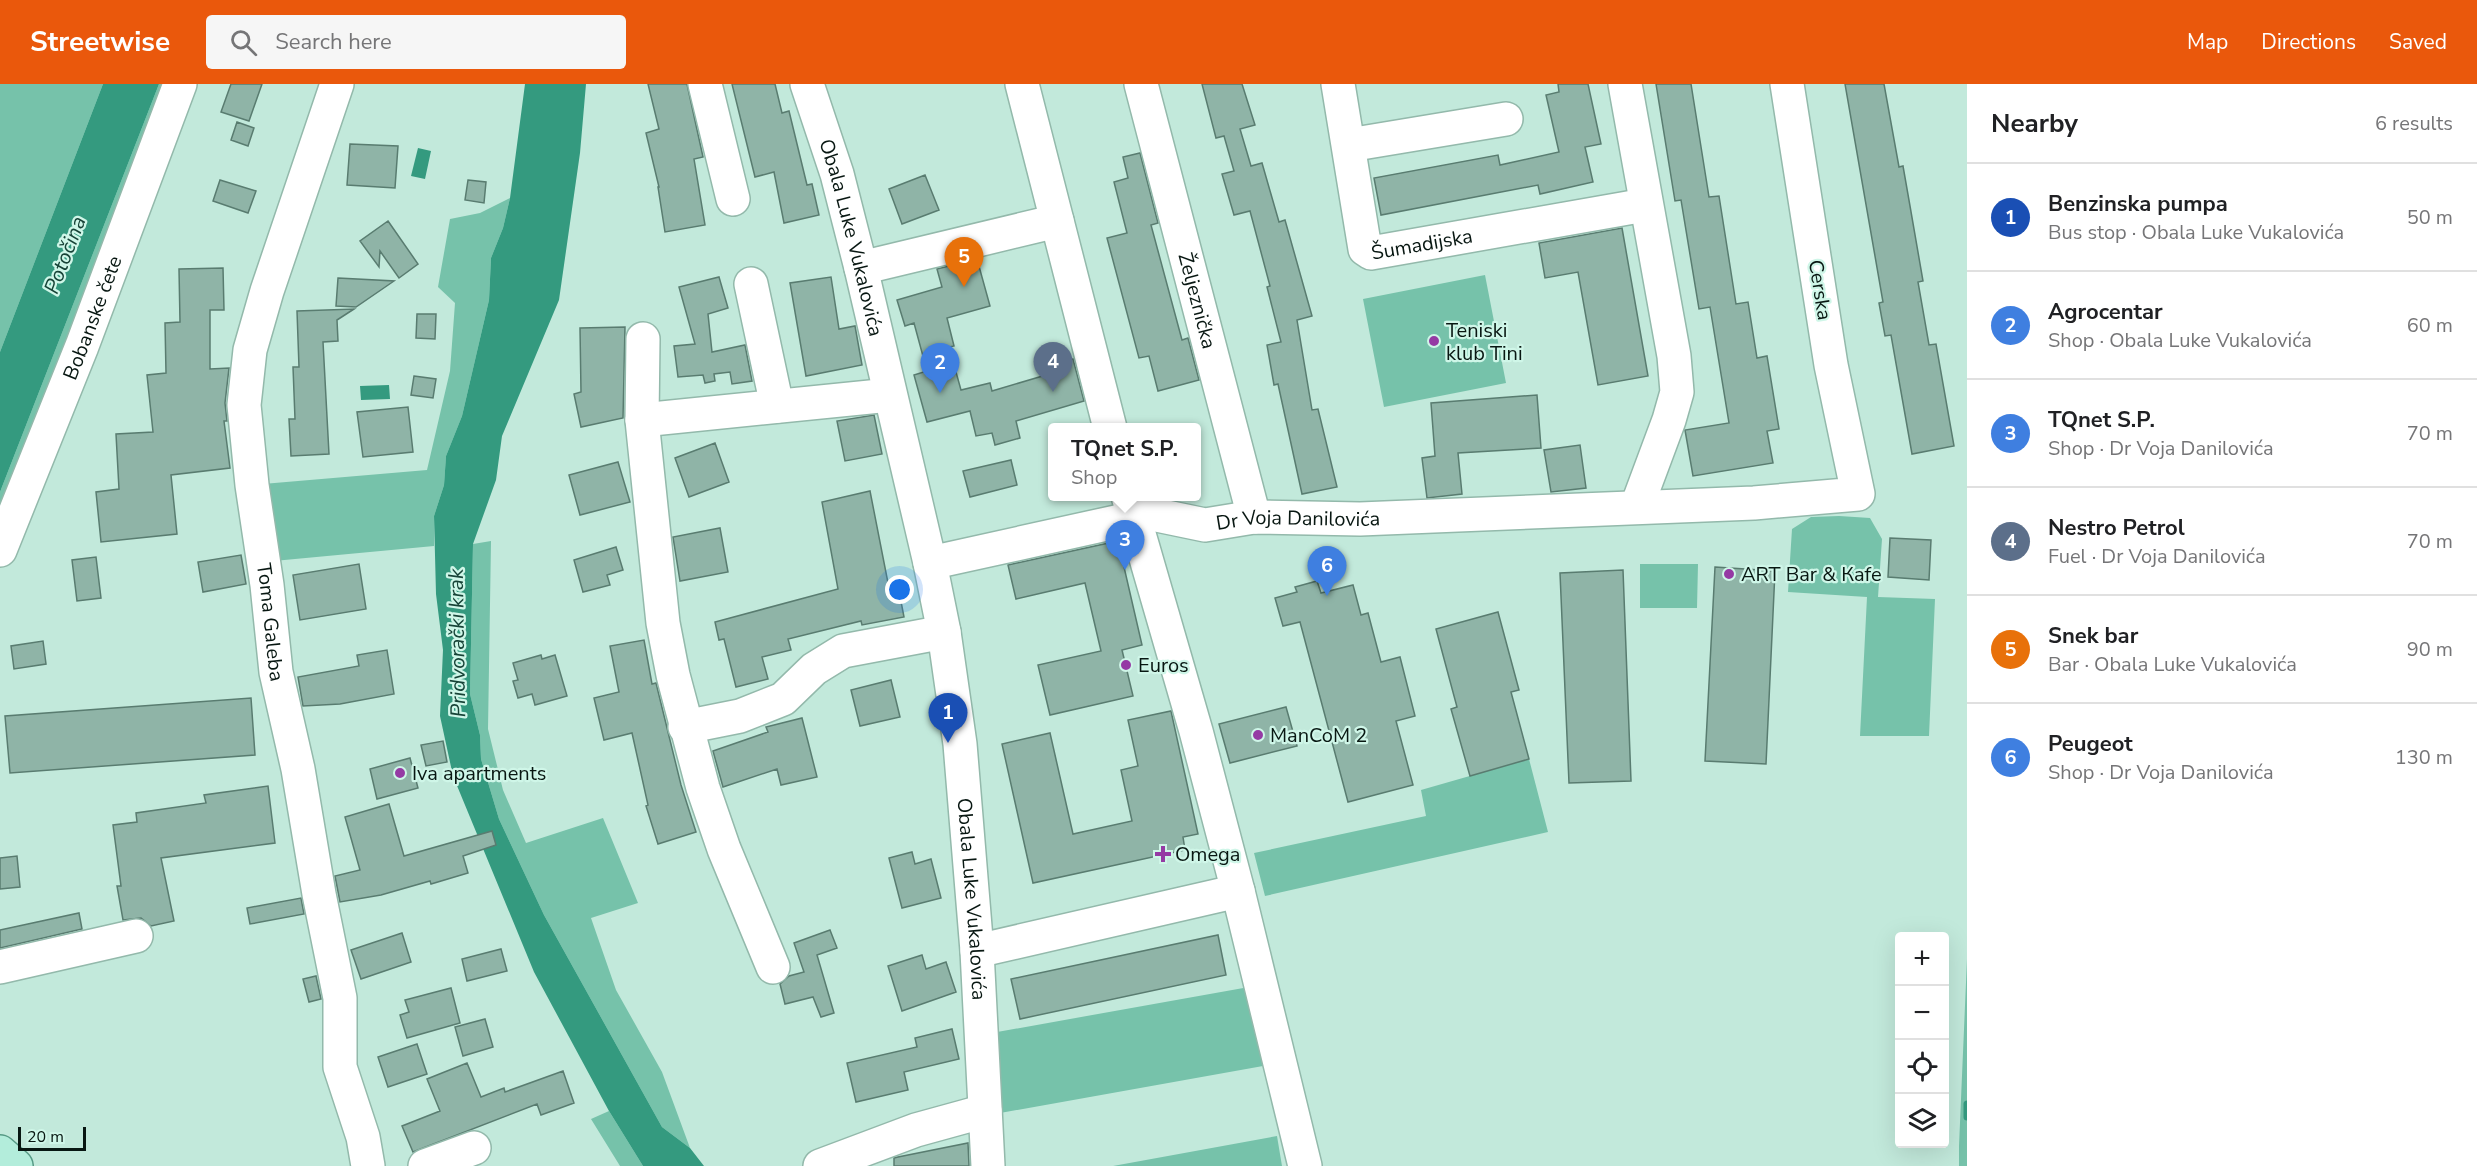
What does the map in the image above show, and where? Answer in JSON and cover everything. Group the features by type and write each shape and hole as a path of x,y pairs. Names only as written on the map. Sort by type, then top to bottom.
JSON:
{"main road":[{"path":"0,1152 16,1166"}],"street":[{"name":"Bobanske čete","path":"0,550 90,324 180,84"},
{"name":"Toma Galeba","path":"338,84 267,291 250,350 244,405 276,672 298,769 319,894 340,998 340,1067 363,1137 368,1166"},
{"path":"705,84 733,199"},
{"name":"Obala Luke Vukalovića","path":"807,84 837,174 861,268 944,632 960,744 977,951 988,1166"},
{"path":"1022,84 1109,423"},
{"name":"Željeznička","path":"1142,84 1254,517"},
{"name":"Šumadijska","path":"1338,84 1365,249 1371,253 1645,205"},
{"path":"1625,84 1674,356 1677,392 1637,506"},
{"name":"Cerska","path":"1787,84 1831,365 1858,494"},
{"path":"1349,145 1506,119"},
{"path":"861,268 1057,221"},
{"path":"751,284 777,406"},
{"path":"643,339 642,420 663,623 685,727 724,849 773,967"},
{"path":"642,420 890,395"},
{"name":"Dr Voja Danilovića","path":"930,563 1130,507 1206,525 1254,517 1360,519 1754,503 1858,494"},
{"path":"1130,507 1196,731 1305,1165"},
{"path":"685,727 740,716 783,699 814,669 843,651 944,632"},
{"path":"977,951 1238,891"},
{"path":"0,967 136,936"},
{"path":"820,1166 916,1130 985,1111"},
{"path":"425,1166 474,1148"}],"shaded area":[{"path":"0,84 103,84 0,352"},
{"path":"159,84 169,84 6,506 0,503 0,492"},
{"path":"510,198 503,228 491,258 489,300 462,416 446,456 444,485 434,516 434,546 263,562 252,485 427,470 450,371 455,303 438,287 450,219 480,213"},
{"name":"Teniski klub Tini","path":"1485,275 1506,383 1384,407 1363,299"},
{"path":"1811,517 1870,518 1882,539 1878,597 1935,599 1929,736 1860,736 1867,597 1788,592 1792,529"},
{"path":"491,541 488,729 503,790 526,843 603,818 638,903 591,918 616,990 662,1072 690,1148 662,1127 544,915 499,819 481,759 480,735 470,694 473,544"},
{"path":"1640,564 1698,564 1697,608 1640,608"},
{"path":"1529,759 1548,832 1265,896 1254,853 1426,816 1421,790"},
{"path":"1967,959 1967,1166 1959,1166 1959,1146"},
{"path":"1249,987 1263,1066 1000,1113 986,1034"},
{"path":"609,1111 643,1166 620,1166 591,1119"},
{"path":"1277,1136 1282,1166 1113,1166"}],"water":[{"name":"Potočina","path":"103,84 159,84 0,492 0,352"},
{"name":"Pridvorački krak","path":"525,84 586,84 580,153 559,300 502,436 496,480 473,544 470,694 480,735 481,759 499,819 544,915 662,1127 690,1148 704,1166 643,1166 609,1111 534,972 453,776 440,716 443,650 436,594 434,516 444,485 446,456 462,416 489,300 491,258 503,228 510,198"},
{"path":"418,148 431,151 425,179 411,176"},
{"path":"389,385 390,399 361,400 360,386"}],"building":[{"path":"231,84 262,84 249,121 221,112"},
{"path":"648,84 687,84 703,157 694,159 705,225 665,232 659,187 646,133 659,129"},
{"path":"732,84 775,84 782,113 789,111 807,185 812,184 819,215 784,223 774,172 755,177"},
{"path":"1202,84 1242,84 1255,125 1240,129 1251,166 1262,163 1279,222 1285,220 1312,316 1297,320 1312,410 1318,409 1337,487 1302,494 1278,384 1274,385 1267,345 1281,342 1267,287 1270,286 1250,211 1234,215 1222,174 1234,171 1224,136 1216,138"},
{"path":"1558,84 1588,84 1601,144 1585,147 1593,182 1540,194 1538,185 1381,215 1374,178 1498,155 1500,165 1559,152 1546,95 1559,92"},
{"path":"1656,84 1691,84 1709,197 1719,196 1736,304 1748,302 1757,358 1767,356 1779,429 1767,431 1773,463 1693,476 1685,430 1729,423 1710,307 1699,309 1681,200 1675,201"},
{"path":"1845,84 1884,84 1899,167 1903,166 1923,281 1918,282 1929,345 1936,344 1954,446 1912,454 1891,335 1885,336 1879,303 1883,302"},
{"path":"237,122 254,128 248,146 231,140"},
{"path":"350,144 398,146 395,188 347,185"},
{"path":"1140,153 1158,223 1151,225 1182,340 1188,338 1199,380 1158,391 1149,356 1139,358 1107,238 1127,233 1114,182 1128,178 1123,157"},
{"path":"925,175 939,210 902,224 889,189"},
{"path":"220,180 256,191 248,213 213,201"},
{"path":"468,180 486,182 484,203 465,200"},
{"path":"388,221 418,264 399,278 380,251 379,267 360,241"},
{"path":"1622,228 1648,376 1598,385 1578,272 1545,278 1539,243"},
{"path":"977,259 990,306 947,318 954,346 949,347 961,390 990,383 992,391 1046,375 1044,368 1073,359 1084,401 1016,421 1020,438 995,445 992,433 976,436 970,411 927,422 914,375 927,371 914,323 905,326 897,300 942,287 937,269"},
{"path":"223,268 224,310 210,310 210,369 229,368 225,403 227,421 224,421 230,468 171,475 177,534 101,542 96,492 119,489 116,434 153,432 147,375 166,373 165,323 180,322 179,269"},
{"path":"719,277 728,308 708,314 712,352 745,345 752,381 732,384 730,372 714,374 715,381 705,383 703,375 678,377 674,346 695,344 679,287"},
{"path":"831,277 839,329 855,326 862,365 806,376 790,283"},
{"path":"338,278 394,281 356,307 336,306"},
{"path":"354,309 337,320 338,341 323,342 329,454 291,456 289,419 295,419 293,367 299,367 297,311"},
{"path":"417,314 436,314 435,339 416,338"},
{"path":"625,327 623,418 581,427 574,394 581,392 580,328"},
{"path":"414,376 436,379 433,398 411,395"},
{"path":"1537,395 1541,448 1458,453 1462,494 1427,498 1422,458 1435,456 1431,403"},
{"path":"408,407 413,452 363,457 357,412"},
{"path":"874,415 882,454 845,461 837,421"},
{"path":"715,443 729,482 689,497 675,458"},
{"path":"1580,445 1586,488 1551,492 1544,450"},
{"path":"1011,460 1017,485 970,497 963,471"},
{"path":"618,462 630,502 580,515 569,475"},
{"path":"870,491 889,588 898,586 904,617 862,625 861,621 788,639 791,650 762,657 768,679 736,687 724,639 719,640 715,622 838,589 822,502"},
{"path":"720,528 728,572 680,581 673,537"},
{"path":"1890,538 1931,540 1929,580 1888,577"},
{"path":"1118,541 1142,645 1122,650 1133,696 1050,715 1038,665 1101,651 1085,583 1016,599 1008,565"},
{"path":"616,547 623,570 607,575 610,585 583,592 574,560"},
{"path":"241,555 246,584 203,592 198,562"},
{"path":"96,557 101,598 77,601 72,560"},
{"path":"359,564 366,609 300,620 293,575"},
{"path":"1715,567 1775,571 1766,764 1705,761"},
{"path":"1623,570 1631,781 1569,783 1560,573"},
{"path":"1317,581 1321,593 1353,585 1361,615 1368,613 1381,662 1400,657 1415,716 1396,721 1413,785 1348,802 1300,622 1283,626 1275,598 1297,592 1295,587"},
{"path":"1498,612 1519,690 1511,692 1529,759 1470,776 1451,709 1457,707 1436,629"},
{"path":"644,640 652,684 656,683 681,785 696,832 658,844 646,806 648,805 632,733 604,740 594,698 619,692 610,646"},
{"path":"43,641 46,664 14,669 11,646"},
{"path":"387,650 394,694 340,704 303,706 298,677 359,666 357,655"},
{"path":"541,655 542,659 555,655 567,696 535,705 532,694 518,698 513,681 518,680 513,663"},
{"path":"891,680 900,717 860,726 851,690"},
{"path":"251,698 255,755 10,773 5,716"},
{"name":"ManCoM 2","path":"1286,707 1297,746 1230,763 1219,724"},
{"path":"1171,711 1198,834 1183,837 1185,850 1033,883 1002,744 1050,733 1073,834 1132,821 1121,770 1138,766 1128,720"},
{"path":"802,718 817,777 781,785 777,769 723,787 713,751 768,732 766,727"},
{"path":"443,741 447,762 426,766 421,745"},
{"path":"410,758 418,788 377,799 370,769"},
{"path":"268,786 275,843 161,858 174,921 151,926 141,918 123,920 117,886 121,886 113,825 137,822 136,813 206,803 204,795"},
{"path":"389,804 404,856 492,831 496,845 463,856 468,873 431,884 430,881 381,895 340,902 335,876 360,870 345,817"},
{"path":"912,852 915,864 931,859 941,898 902,908 889,858"},
{"path":"17,856 20,887 0,889 0,858"},
{"path":"301,898 304,914 250,924 247,908"},
{"path":"79,913 82,929 0,948 0,930"},
{"path":"830,930 837,948 817,955 834,1013 821,1017 813,997 785,1004 780,984 789,976 804,972 794,943"},
{"path":"402,933 411,962 361,979 351,950"},
{"path":"1218,935 1226,975 1020,1019 1011,979"},
{"path":"501,949 507,971 467,981 462,959"},
{"path":"922,955 926,969 946,962 956,992 902,1011 888,966"},
{"path":"316,976 321,999 309,1002 303,979"},
{"path":"451,988 460,1023 407,1038 400,1015 409,1012 405,1000"},
{"path":"485,1019 493,1047 463,1056 455,1027"},
{"path":"952,1029 959,1059 904,1072 908,1090 856,1102 847,1063 917,1047 915,1038"},
{"path":"417,1044 427,1074 388,1087 378,1057"},
{"path":"467,1063 481,1097 504,1088 505,1092 563,1071 574,1103 541,1115 537,1104 413,1152 402,1126 440,1111 427,1079"},
{"path":"968,1143 969,1166 894,1166 894,1158"}],"waterway":[{"path":"1967,1104 1967,1117"}],"place":[{"name":"Snek bar","path":"964,287"},
{"name":"Teniski klub Tini","path":"1434,341"},
{"name":"Nestro Petrol","path":"1053,392"},
{"name":"Agrocentar","path":"940,393"},
{"name":"TQnet S.P.","path":"1125,570"},
{"name":"ART Bar & Кafe","path":"1729,574"},
{"name":"Peugeot","path":"1327,596"},
{"name":"Euros","path":"1126,665"},
{"name":"ManCoM 2","path":"1258,735"},
{"name":"Benzinska pumpa","path":"948,743"},
{"name":"Iva apartments","path":"400,773"},
{"name":"Omega","path":"1163,854"}]}
